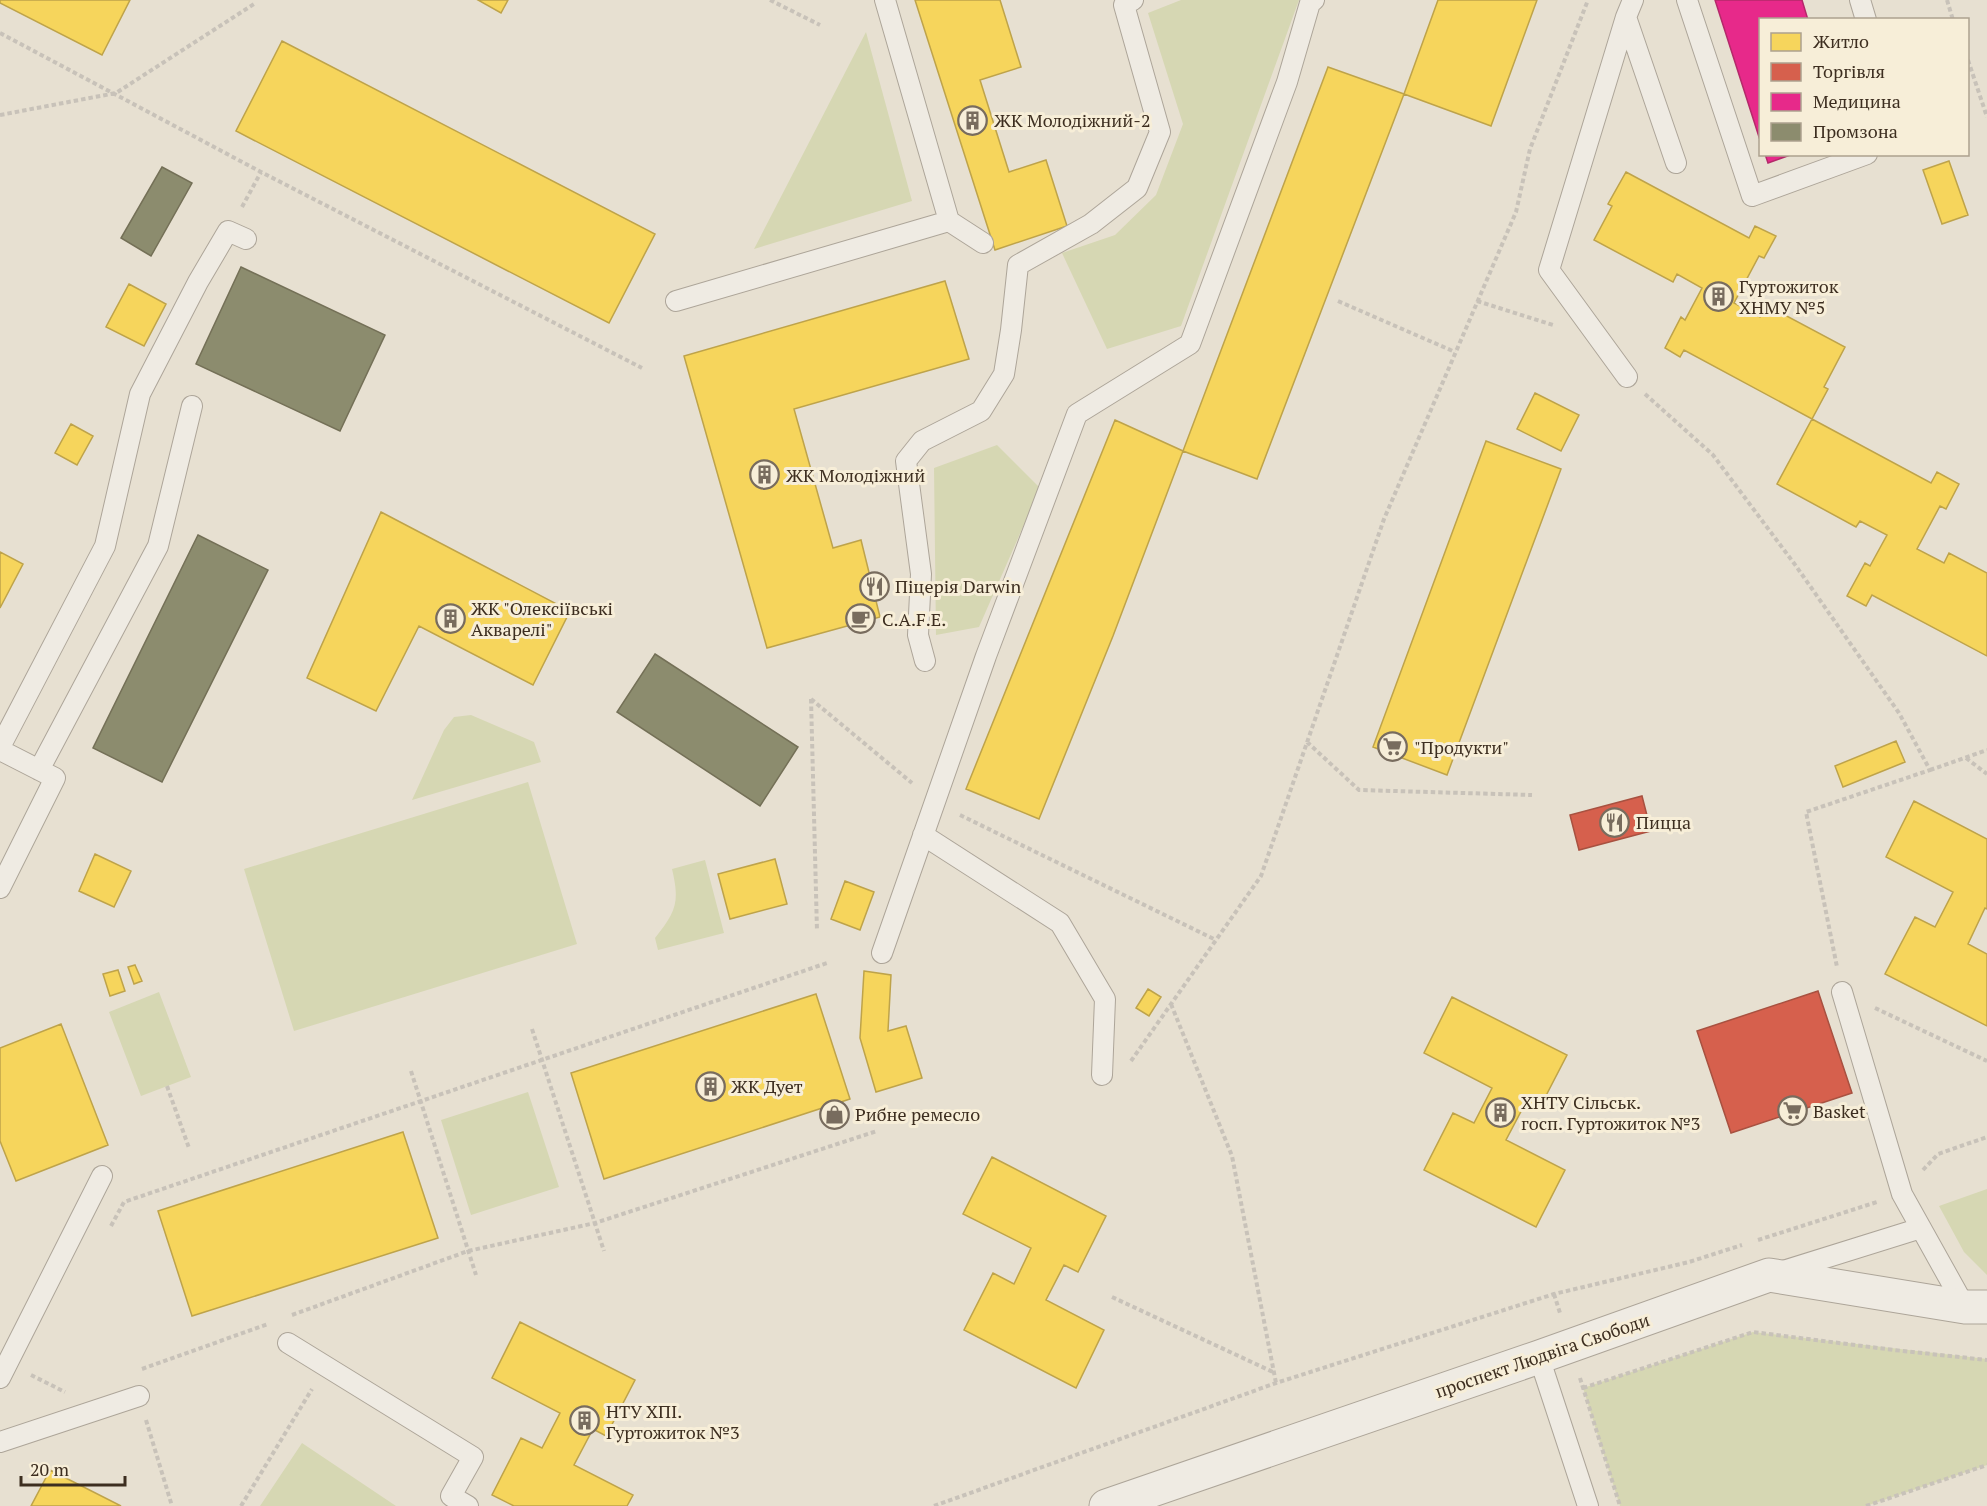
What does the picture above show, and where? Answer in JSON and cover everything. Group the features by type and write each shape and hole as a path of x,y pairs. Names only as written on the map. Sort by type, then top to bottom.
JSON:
{"street":[{"name":"проспект Людвіга Свободи","path":"1106,1506 1769,1275 1976,1307"}],"lane":[{"path":"885,0 948,221 983,243"},
{"path":"926,661 918,635 921,574 906,461 922,441 981,411 1004,374 1011,330 1016,264 1091,224 1137,188 1160,132 1124,4 1133,0"},
{"path":"882,953 986,656 1077,414 1190,344 1287,82 1310,3 1314,0"},
{"path":"1687,0 1752,196 1862,156"},
{"path":"1860,0 1865,18"},
{"path":"1629,9 1676,163"},
{"path":"1627,377 1549,270 1629,9"},
{"path":"676,301 948,221"},
{"path":"0,888 55,778 0,748 105,546 140,394 198,282 237,235"},
{"path":"39,770 158,546 192,406"},
{"path":"923,835 1060,922 1105,999 1102,1076"},
{"path":"1842,992 1902,1194 1921,1228 1976,1307"},
{"path":"0,1378 102,1176"},
{"path":"1769,1275 1921,1228"},
{"path":"288,1343 473,1457 451,1496 468,1506"},
{"path":"1539,1357 1588,1506"},
{"path":"0,1442 139,1396"}],"path":[{"path":"770,0 820,25"},
{"path":"1130,1062 1261,876 1384,519 1516,212 1530,149 1588,0"},
{"path":"1947,0 1952,18"},
{"path":"0,115 116,93 254,4"},
{"path":"0,33 261,172 642,368"},
{"path":"1969,63 1987,117"},
{"path":"237,235 261,172"},
{"path":"1338,301 1455,352"},
{"path":"1477,301 1561,327"},
{"path":"1627,377 1713,455 1796,566 1899,713 1930,770"},
{"path":"817,931 811,699 935,802 1216,940"},
{"path":"1307,742 1359,790 1532,795"},
{"path":"1987,750 1806,812 1842,992 1987,1061"},
{"path":"1966,758 1987,774"},
{"path":"107,1232 124,1202 827,963"},
{"path":"1171,1004 1232,1156 1276,1383"},
{"path":"532,1029 604,1251"},
{"path":"411,1071 476,1275"},
{"path":"167,1086 189,1148"},
{"path":"291,1315 468,1251 595,1223 877,1131"},
{"path":"1756,1241 1902,1194 1938,1154 1987,1137"},
{"path":"933,1506 1276,1383 1554,1294 1689,1262 1745,1244"},
{"path":"1112,1297 1274,1372"},
{"path":"137,1371 269,1323"},
{"path":"1620,1506 1583,1388 1753,1332 1987,1360"},
{"path":"241,1506 326,1366"},
{"path":"28,1373 70,1395"},
{"path":"139,1396 172,1506"},
{"path":"1866,1506 1987,1465"}],"green space":[{"path":"1181,0 1299,0 1181,326 1107,349 1062,253 1115,235 1156,195 1183,124 1148,13"},
{"path":"866,32 912,201 754,249"},
{"path":"997,445 1040,488 979,627 936,635 934,468"},
{"path":"471,715 534,742 541,762 412,800 444,730 454,717"},
{"path":"528,782 577,944 294,1031 244,869"},
{"path":"705,860 724,933 658,950 655,938 668,921 676,899 672,869"},
{"path":"159,992 191,1077 141,1096 109,1012"},
{"path":"528,1092 559,1187 471,1215 441,1120"},
{"path":"1987,1189 1987,1275 1964,1252 1939,1206"},
{"path":"1753,1332 1987,1359 1987,1465 1866,1506 1620,1506 1583,1388"},
{"path":"302,1443 396,1506 260,1506"}],"building: Житло":[{"path":"0,0 130,0 102,55 0,3"},
{"path":"478,0 508,0 501,13"},
{"name":"ЖК Молодіжний-2","path":"915,0 1000,0 1021,67 980,80 1009,172 1046,160 1067,226 995,250"},
{"path":"1438,0 1537,0 1491,126 1404,94"},
{"path":"282,41 655,234 609,323 236,131"},
{"path":"1328,67 1404,94 1257,479 1183,451"},
{"path":"1949,161 1968,215 1942,224 1923,170"},
{"name":"Гуртожиток ХНМУ №5","path":"1626,172 1749,238 1755,226 1776,236 1764,258 1759,256 1734,303 1760,317 1766,305 1845,347 1824,387 1828,389 1812,419 1684,350 1680,357 1665,348 1681,317 1685,320 1702,288 1677,274 1673,282 1594,240 1612,206 1608,204"},
{"name":"ЖК Молодіжний","path":"945,281 969,359 794,409 833,548 861,540 880,617 767,648 684,356"},
{"path":"129,284 166,304 144,346 106,327"},
{"path":"1535,393 1579,415 1561,451 1517,429"},
{"path":"1812,419 1931,483 1937,472 1959,484 1946,509 1940,506 1917,549 1944,563 1949,553 1987,573 1987,656 1872,595 1866,606 1847,596 1865,563 1870,566 1887,535 1860,521 1856,527 1777,484"},
{"path":"1115,420 1183,451 1113,636 1039,819 966,789"},
{"path":"71,424 93,436 77,465 55,453"},
{"path":"1486,441 1561,469 1447,775 1373,747"},
{"name":"ЖК \"Олексіївські Акварелі\"","path":"381,512 570,611 533,685 419,626 376,711 307,678"},
{"path":"0,552 23,564 0,608"},
{"path":"1896,741 1905,762 1843,787 1835,766"},
{"path":"1914,801 1987,839 1987,909 1985,908 1968,944 1987,954 1987,1026 1885,974 1915,917 1935,927 1953,892 1886,857"},
{"path":"95,854 131,871 114,907 79,891"},
{"path":"775,859 787,904 730,919 718,874"},
{"path":"845,881 874,892 860,930 831,919"},
{"path":"135,965 142,981 134,984 128,967"},
{"path":"118,970 125,991 110,996 103,974"},
{"path":"864,971 891,975 888,1031 906,1026 922,1078 876,1092 860,1038"},
{"path":"1148,989 1161,997 1149,1016 1136,1008"},
{"name":"ЖК Дует","path":"816,994 850,1099 604,1179 571,1073"},
{"name":"ХНТУ Сільськ. госп. Гуртожиток №3","path":"1452,997 1567,1055 1538,1111 1525,1104 1506,1140 1565,1170 1536,1227 1424,1170 1453,1113 1474,1123 1492,1088 1424,1053"},
{"path":"61,1024 108,1145 16,1181 0,1141 0,1048"},
{"path":"403,1132 438,1238 192,1316 158,1211"},
{"path":"992,1157 1106,1216 1078,1272 1064,1265 1046,1300 1104,1330 1076,1388 964,1330 993,1273 1014,1284 1031,1248 963,1214"},
{"name":"НТУ ХПІ. Гуртожиток №3","path":"520,1322 635,1380 606,1436 593,1429 574,1465 633,1495 627,1506 514,1506 492,1495 521,1438 542,1448 560,1413 492,1378"},
{"path":"50,1470 121,1506 31,1506"}],"building: Торгівля":[{"path":"1642,796 1651,831 1579,850 1570,815"},
{"path":"1818,991 1852,1093 1731,1133 1697,1031"}],"building: Медицина":[{"path":"1715,0 1802,0 1807,18 1759,18 1759,137"},
{"path":"1766,156 1787,156 1768,163"}],"building: Промзона":[{"path":"162,167 192,183 151,256 121,238"},
{"path":"241,267 385,335 340,431 196,364"},
{"path":"198,535 268,570 162,782 93,748"},
{"path":"655,654 798,747 760,806 617,712"}],"place":[{"name":"ЖК Молодіжний-2","path":"973,120"},
{"name":"Гуртожиток ХНМУ №5","path":"1718,296"},
{"name":"ЖК Молодіжний","path":"765,475"},
{"name":"Піцерія Darwin","path":"874,586"},
{"name":"ЖК \"Олексіївські Акварелі\"","path":"450,618"},
{"name":"C.A.F.E.","path":"861,619"},
{"name":"\"Продукти\"","path":"1393,747"},
{"name":"Пицца","path":"1615,822"},
{"name":"ЖК Дует","path":"710,1086"},
{"name":"Basket","path":"1792,1111"},
{"name":"ХНТУ Сільськ. госп. Гуртожиток №3","path":"1500,1112"},
{"name":"Рибне ремесло","path":"834,1114"},
{"name":"НТУ ХПІ. Гуртожиток №3","path":"585,1421"}]}
